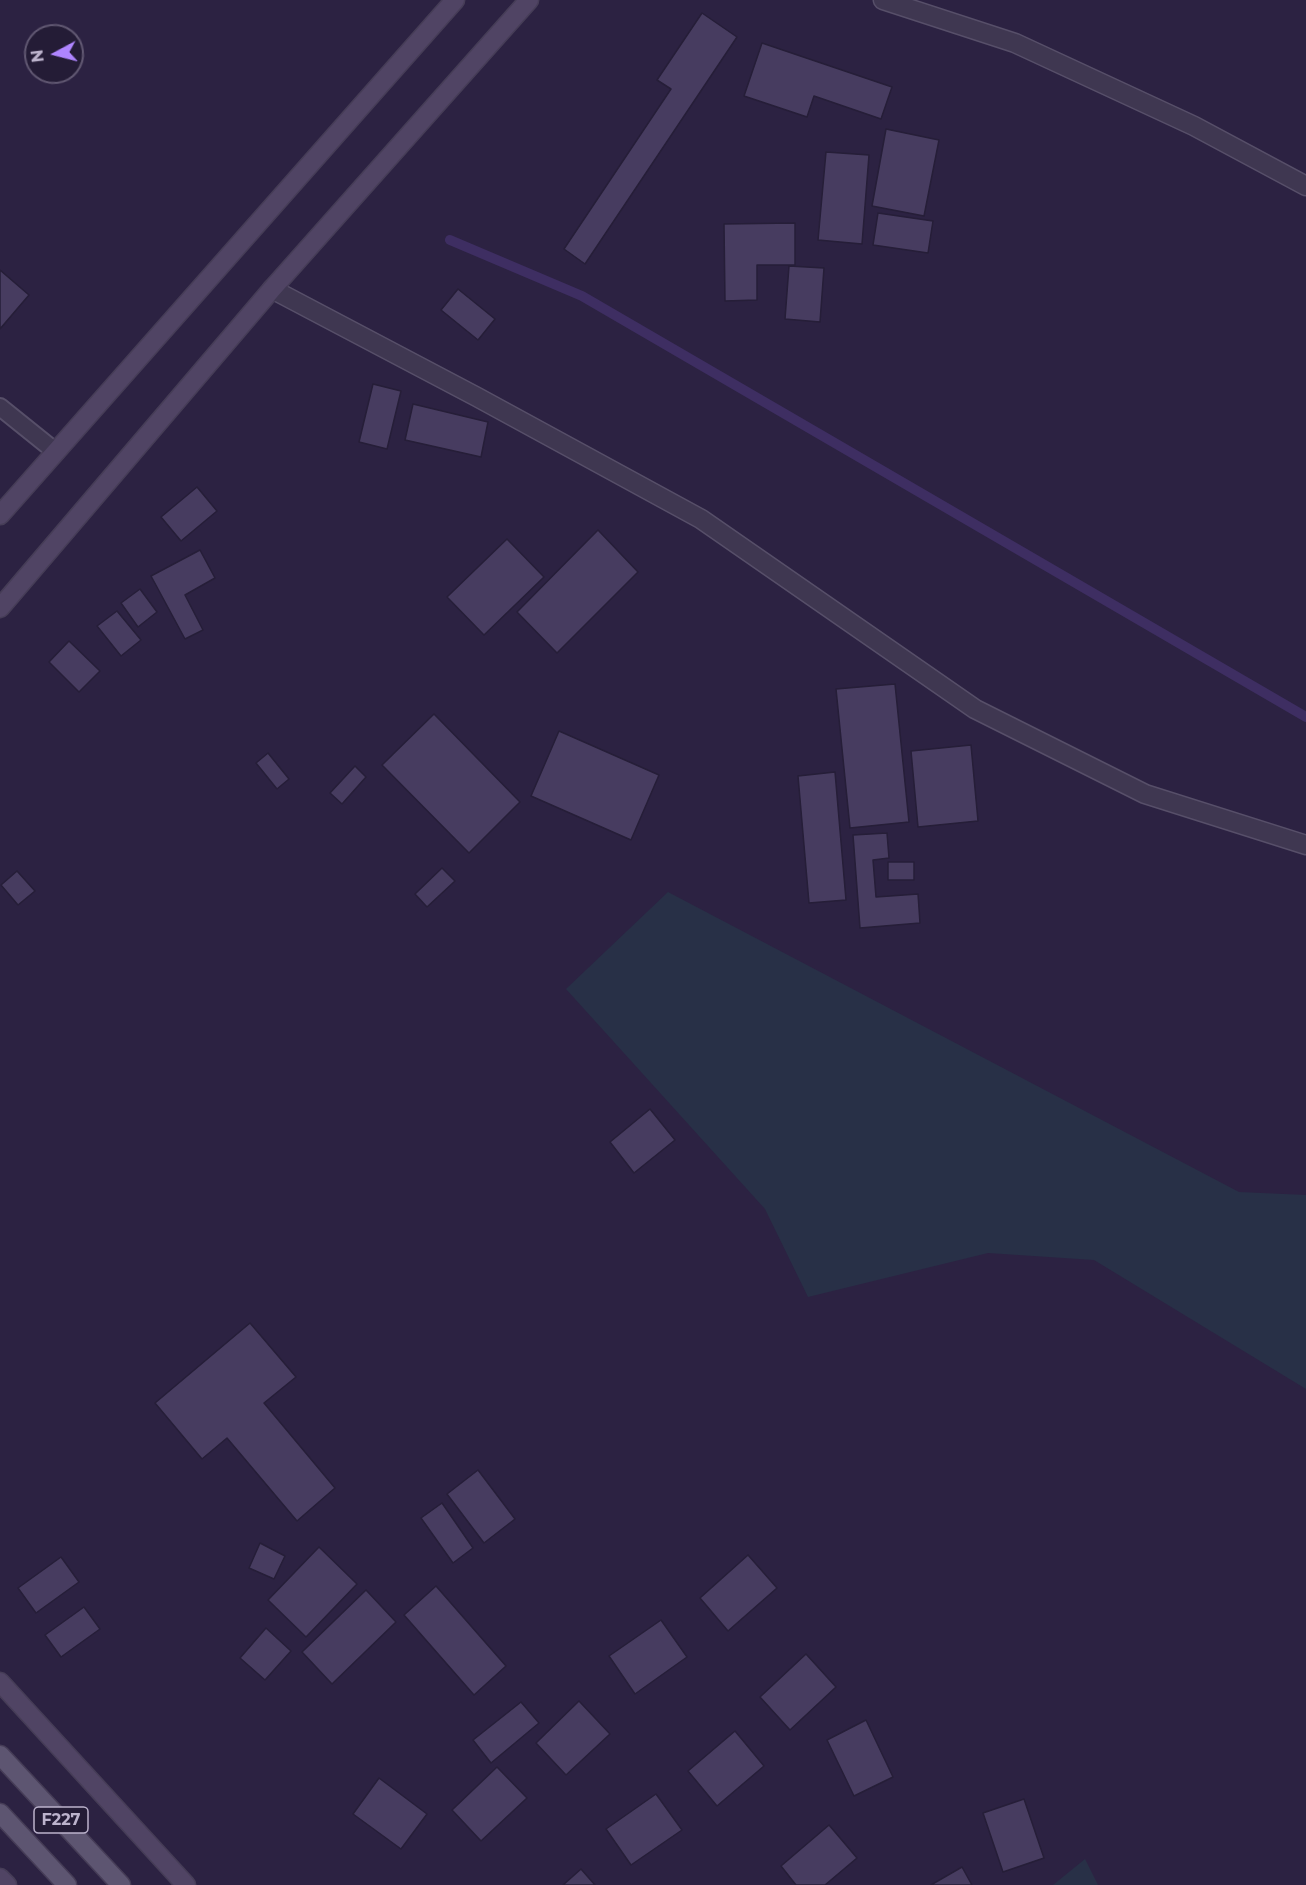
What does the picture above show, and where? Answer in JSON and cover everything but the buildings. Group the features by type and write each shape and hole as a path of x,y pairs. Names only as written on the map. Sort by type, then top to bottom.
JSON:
{"main road":[{"path":"0,515 455,0"},
{"path":"0,608 272,289 529,0"},
{"path":"0,1682 186,1885"},
{"name":"F227","path":"0,1755 122,1885"},
{"name":"F227","path":"0,1813 67,1885"},
{"path":"0,1878 7,1885"}],"street":[{"path":"883,0 1015,44 1194,126 1306,186"},
{"path":"272,289 701,519 975,710 1145,794 1306,845"}],"lane":[{"path":"0,407 56,452"}],"shaded area":[{"path":"668,892 1239,1192 1306,1195 1306,1389 1094,1260 988,1253 808,1297 765,1209 566,989"},
{"path":"1085,1859 1098,1885 1053,1885"}],"waterway":[{"path":"450,240 582,296 1306,717"}]}
